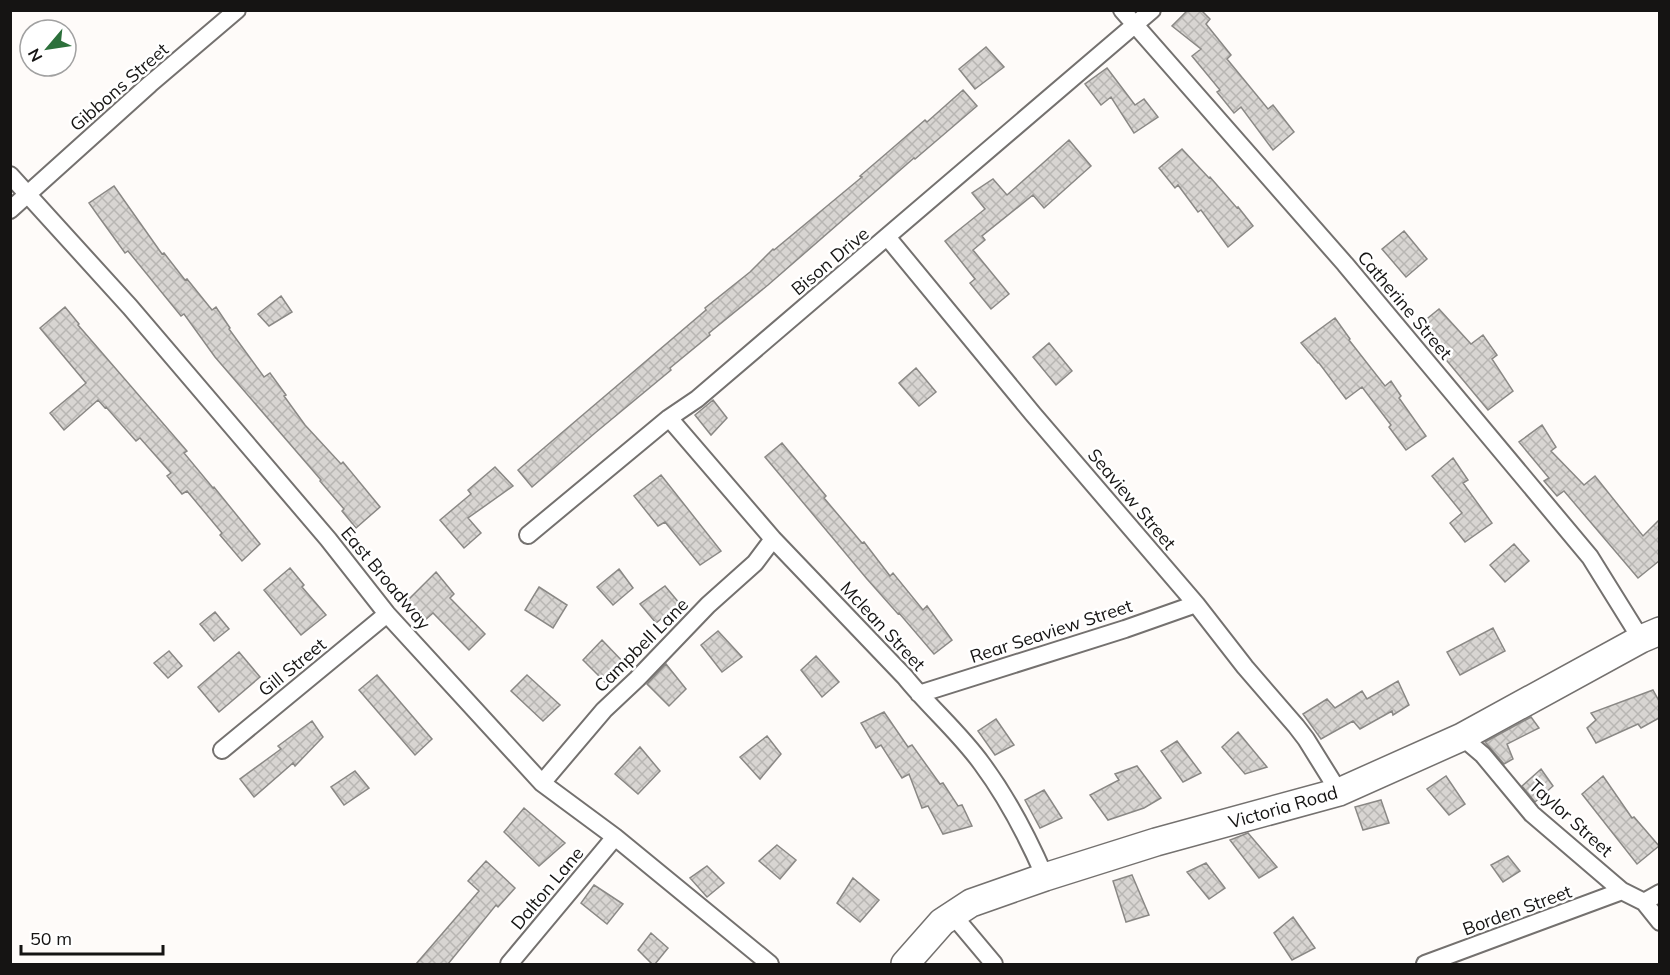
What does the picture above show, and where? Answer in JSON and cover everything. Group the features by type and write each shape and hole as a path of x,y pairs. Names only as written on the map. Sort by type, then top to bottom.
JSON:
{"main road":[{"name":"Victoria Road","path":"905,964 935,929 952,914 971,903 1156,842 1340,792 1462,737 1650,635"}],"street":[{"name":"Gibbons Street","path":"10,210 150,84 237,10"},
{"name":"Catherine Street","path":"1122,10 1345,264 1590,556 1650,635"},
{"name":"Bison Drive","path":"528,535 669,418 697,399 1152,10"},
{"name":"East Broadway","path":"10,175 130,307 328,539 387,614 542,783 615,837 770,964"},
{"name":"Seaview Street","path":"888,238 1033,414 1196,604 1245,668 1306,738 1340,792"},
{"name":"Mclean Street","path":"669,418 773,539 905,677 982,763 1013,811 1045,878"},
{"name":"Campbell Lane","path":"542,783 604,710 708,605 755,563 773,539"},
{"name":"Rear Seaview Street","path":"919,694 1125,629 1196,604"},
{"name":"Gill Street","path":"222,750 387,614"},
{"name":"Taylor Street","path":"1462,737 1483,755 1532,814 1622,891 1644,902 1659,922"},
{"name":"Dalton Lane","path":"509,964 615,837"},
{"name":"Borden Street","path":"1425,964 1622,891"},
{"path":"1644,902 1659,892"},
{"path":"952,914 993,964"}],"building":[{"path":"1188,10 1201,10 1210,19 1206,24 1231,55 1227,59 1268,109 1273,105 1294,132 1273,150 1241,107 1234,113 1217,92 1220,90 1192,56 1201,49 1172,26"},
{"path":"986,47 1004,67 975,89 959,69"},
{"path":"1107,68 1135,105 1144,99 1158,117 1134,133 1111,97 1101,105 1085,84"},
{"path":"963,90 977,106 709,333 710,335 670,368 671,370 532,487 518,470 706,310 705,308 750,272 773,249 862,177 860,176"},
{"path":"1069,140 1091,166 1044,208 1033,195 982,236 985,240 973,250 1009,294 991,309 970,283 975,279 945,241 985,209 972,193 993,179 1007,195"},
{"path":"1182,149 1238,207 1253,226 1228,247 1201,210 1198,212 1178,185 1175,188 1159,168"},
{"path":"114,186 162,254 164,253 212,310 216,307 264,377 270,373 305,425 341,464 343,462 380,507 356,528 321,480 215,357 184,314 181,316 128,251 125,253 89,203"},
{"path":"1404,231 1427,259 1406,277 1382,249"},
{"path":"281,296 292,312 269,326 258,314"},
{"path":"65,307 187,451 184,453 260,544 242,561 187,491 182,494 167,476 171,473 140,438 136,441 98,400 64,430 50,413 86,383 40,328"},
{"path":"1439,309 1471,344 1483,335 1497,355 1492,359 1513,391 1488,410 1418,326"},
{"path":"1335,318 1385,386 1391,381 1401,396 1399,398 1426,436 1406,450 1389,427 1391,425 1362,387 1346,399 1301,343"},
{"path":"1049,343 1072,371 1056,385 1033,357"},
{"path":"916,368 936,392 919,406 899,383"},
{"path":"713,400 727,418 711,435 695,415"},
{"path":"1542,425 1556,447 1551,451 1584,485 1595,476 1643,536 1659,520 1659,561 1638,578 1564,491 1557,496 1544,481 1549,478 1519,442"},
{"path":"782,443 826,496 824,498 862,543 864,542 890,576 893,573 923,610 927,606 952,640 934,654 867,579 765,457"},
{"path":"1453,458 1468,480 1463,483 1492,523 1465,542 1450,523 1462,513 1432,476"},
{"path":"495,467 513,486 468,518 481,533 464,548 440,520 471,494 468,490"},
{"path":"661,475 721,551 700,565 665,522 658,526 634,496"},
{"path":"1514,544 1529,561 1505,582 1490,565"},
{"path":"290,568 304,585 302,587 326,615 301,635 264,590"},
{"path":"619,569 633,588 613,605 597,587"},
{"path":"436,572 454,594 450,598 485,634 469,650 433,613 424,621 407,601"},
{"path":"665,586 680,604 656,623 640,604"},
{"path":"539,587 567,605 553,628 525,610"},
{"path":"215,612 229,629 214,641 200,624"},
{"path":"1493,628 1505,651 1460,675 1447,652"},
{"path":"718,631 742,657 722,672 701,645"},
{"path":"602,640 625,664 606,683 583,660"},
{"path":"169,651 182,666 168,678 154,663"},
{"path":"239,652 260,677 219,712 198,687"},
{"path":"816,656 839,682 822,697 801,670"},
{"path":"666,664 686,689 669,706 647,684"},
{"path":"377,675 432,739 415,755 359,690"},
{"path":"527,675 560,705 543,721 511,691"},
{"path":"1398,681 1409,705 1393,715 1392,711 1360,729 1353,721 1321,739 1303,714 1327,699 1335,708 1362,691 1367,699"},
{"path":"1653,690 1659,701 1659,718 1641,728 1638,724 1596,743 1587,728 1596,720 1591,713"},
{"path":"884,712 908,747 912,745 940,784 943,783 958,806 962,805 972,826 943,834 928,806 922,808 909,774 902,778 881,745 876,748 861,723"},
{"path":"1531,717 1539,728 1507,744 1513,759 1504,764 1485,742"},
{"path":"996,719 1014,745 995,755 978,731"},
{"path":"312,721 323,737 295,766 293,763 254,797 240,779 281,749 278,746"},
{"path":"1238,732 1267,767 1245,774 1222,747"},
{"path":"767,736 781,754 760,779 740,757"},
{"path":"1177,741 1201,773 1183,782 1161,751"},
{"path":"640,747 660,771 638,794 615,774"},
{"path":"1137,766 1161,798 1144,808 1108,820 1090,795 1119,780 1115,774"},
{"path":"1541,769 1553,786 1535,802 1522,786"},
{"path":"355,771 369,788 344,805 331,787"},
{"path":"1446,776 1465,804 1449,815 1427,789"},
{"path":"1603,776 1632,818 1634,817 1659,846 1637,864 1582,794"},
{"path":"1044,790 1062,818 1040,828 1025,800"},
{"path":"1381,800 1389,823 1363,830 1355,807"},
{"path":"524,808 565,843 539,866 504,832"},
{"path":"1248,833 1277,867 1259,878 1230,840"},
{"path":"777,845 796,860 780,879 759,861"},
{"path":"1508,856 1520,871 1503,882 1491,865"},
{"path":"486,861 515,888 498,907 496,905 448,964 416,964 479,891 468,881"},
{"path":"1206,863 1225,888 1209,899 1187,872"},
{"path":"707,866 724,883 707,897 690,878"},
{"path":"1132,875 1149,915 1126,922 1113,881"},
{"path":"853,878 879,900 860,922 837,903"},
{"path":"594,885 623,904 607,924 581,903"},
{"path":"1293,917 1315,948 1292,960 1274,933"},
{"path":"651,933 668,948 655,964 652,964 638,950"}]}
